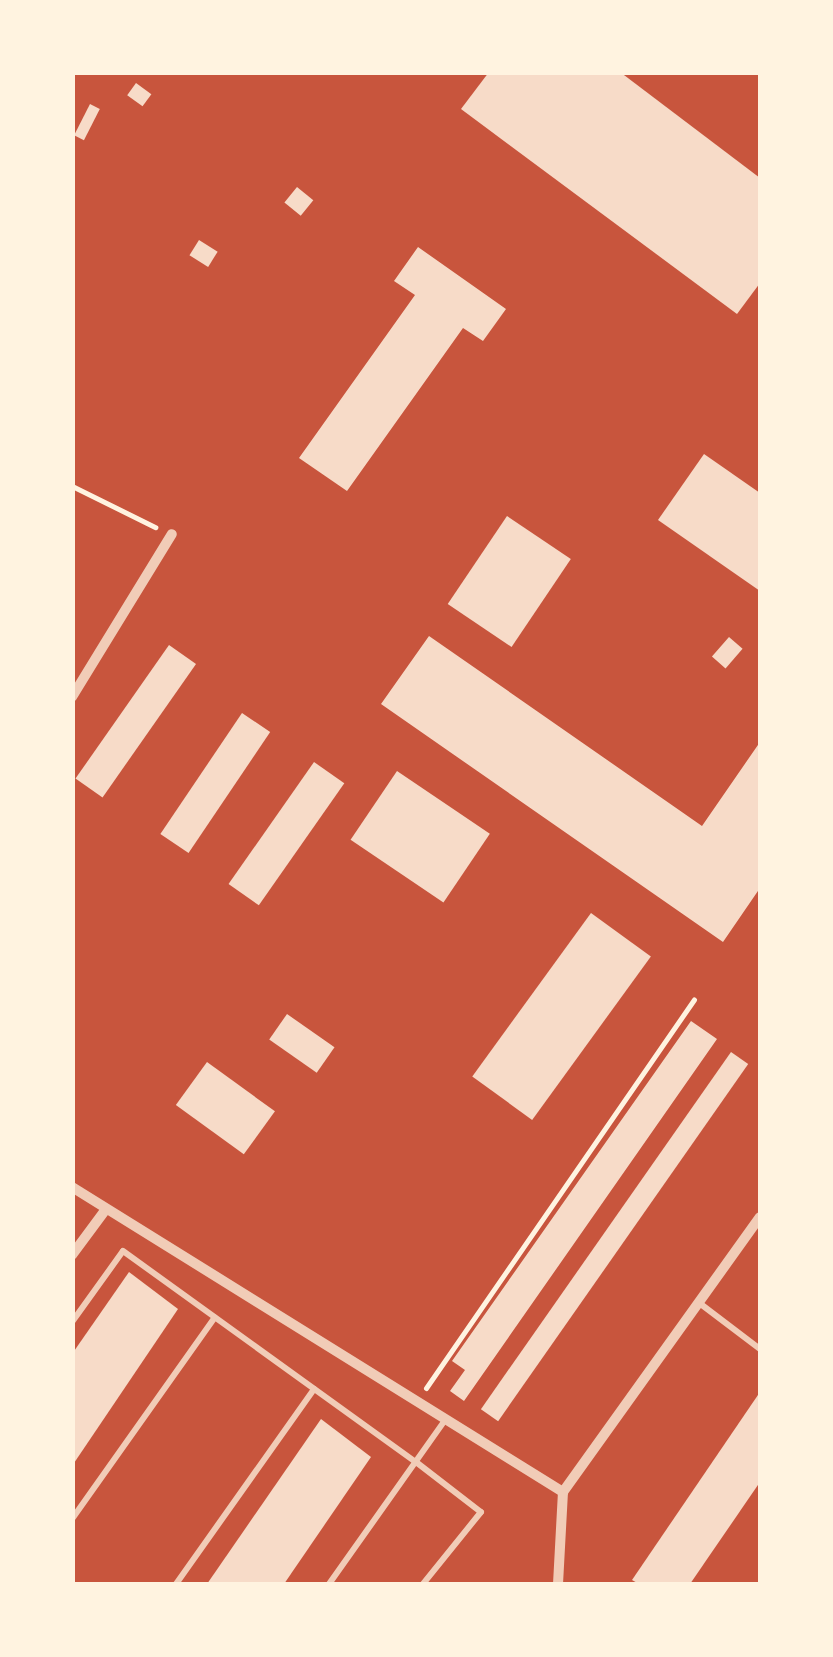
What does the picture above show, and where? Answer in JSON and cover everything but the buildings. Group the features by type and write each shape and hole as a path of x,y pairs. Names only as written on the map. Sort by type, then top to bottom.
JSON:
{"street":[{"path":"72,698 172,534"},
{"path":"72,1187 563,1492"},
{"path":"72,1255 106,1209"},
{"path":"558,1584 563,1492 760,1217"}],"lane":[{"path":"72,1322 122,1251 416,1462 480,1512 423,1584"},
{"path":"698,1302 760,1348"},
{"path":"72,1519 215,1317"},
{"path":"176,1584 314,1389"},
{"path":"329,1584 446,1420"}],"path":[{"path":"72,486 172,534"},
{"path":"416,1401 694,999"}]}
